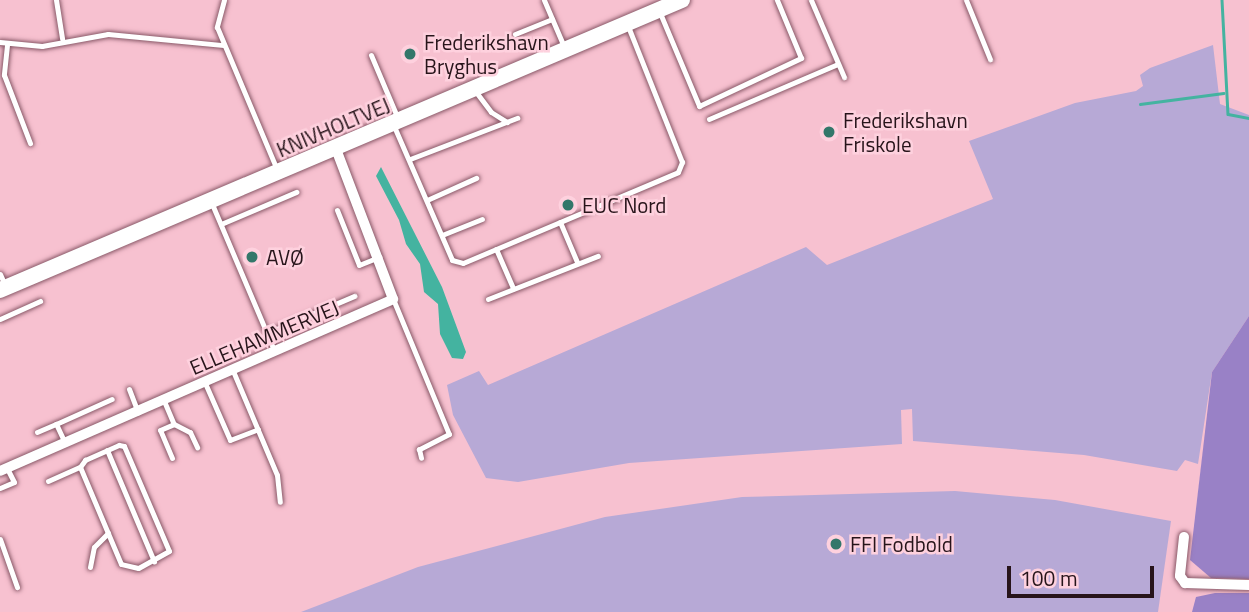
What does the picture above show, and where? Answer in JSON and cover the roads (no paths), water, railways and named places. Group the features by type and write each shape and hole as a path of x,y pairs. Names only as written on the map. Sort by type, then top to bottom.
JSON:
{"street":[{"name":"KNIVHOLTVEJ","path":"2,284 211,201 627,24 654,8 682,0"},
{"path":"335,149 393,299"},
{"name":"ELLEHAMMERVEJ","path":"4,469 275,353 393,299"},
{"path":"1184,537 1180,576 1185,583 1249,585"}],"lane":[{"path":"56,0 62,39"},
{"path":"224,0 217,27 278,173"},
{"path":"544,0 565,50"},
{"path":"654,8 698,106 801,58 777,0"},
{"path":"811,0 844,77"},
{"path":"966,0 990,59"},
{"path":"515,34 552,19"},
{"path":"371,55 452,260 463,263 678,172 682,162 627,24"},
{"path":"0,42 7,45 42,46 62,39 108,34 223,45"},
{"path":"7,45 4,75 30,143"},
{"path":"709,119 838,64"},
{"path":"474,89 491,112 507,122"},
{"path":"410,159 517,118"},
{"path":"427,200 476,178"},
{"path":"221,224 296,192"},
{"path":"211,201 275,353"},
{"path":"337,210 359,265 379,257"},
{"path":"442,235 482,219"},
{"path":"560,222 577,262"},
{"path":"496,248 513,288"},
{"path":"488,299 598,256"},
{"path":"267,333 354,296"},
{"path":"393,299 449,434 419,449 421,458"},
{"path":"0,319 40,301"},
{"path":"233,371 277,475 280,502"},
{"path":"205,383 230,440 258,429"},
{"path":"129,389 138,412"},
{"path":"37,432 112,399"},
{"path":"164,401 174,424 190,432 197,447"},
{"path":"56,424 65,443"},
{"path":"172,458 160,430 174,424"},
{"path":"48,481 80,467 85,460 124,446 169,551 138,568 121,564 80,467"},
{"path":"107,450 154,561"},
{"path":"0,488 14,482 4,469"},
{"path":"90,567 94,547 108,533"},
{"path":"0,539 17,587"}],"waterway":[{"path":"1222,0 1228,114 1249,118"},
{"path":"1140,104 1223,93"}],"place":[{"name":"Frederikshavn Bryghus","path":"410,54"},
{"name":"Frederikshavn Friskole","path":"829,132"},
{"name":"EUC Nord","path":"568,205"},
{"name":"AVØ","path":"252,257"},
{"name":"FFI Fodbold","path":"836,544"}]}
